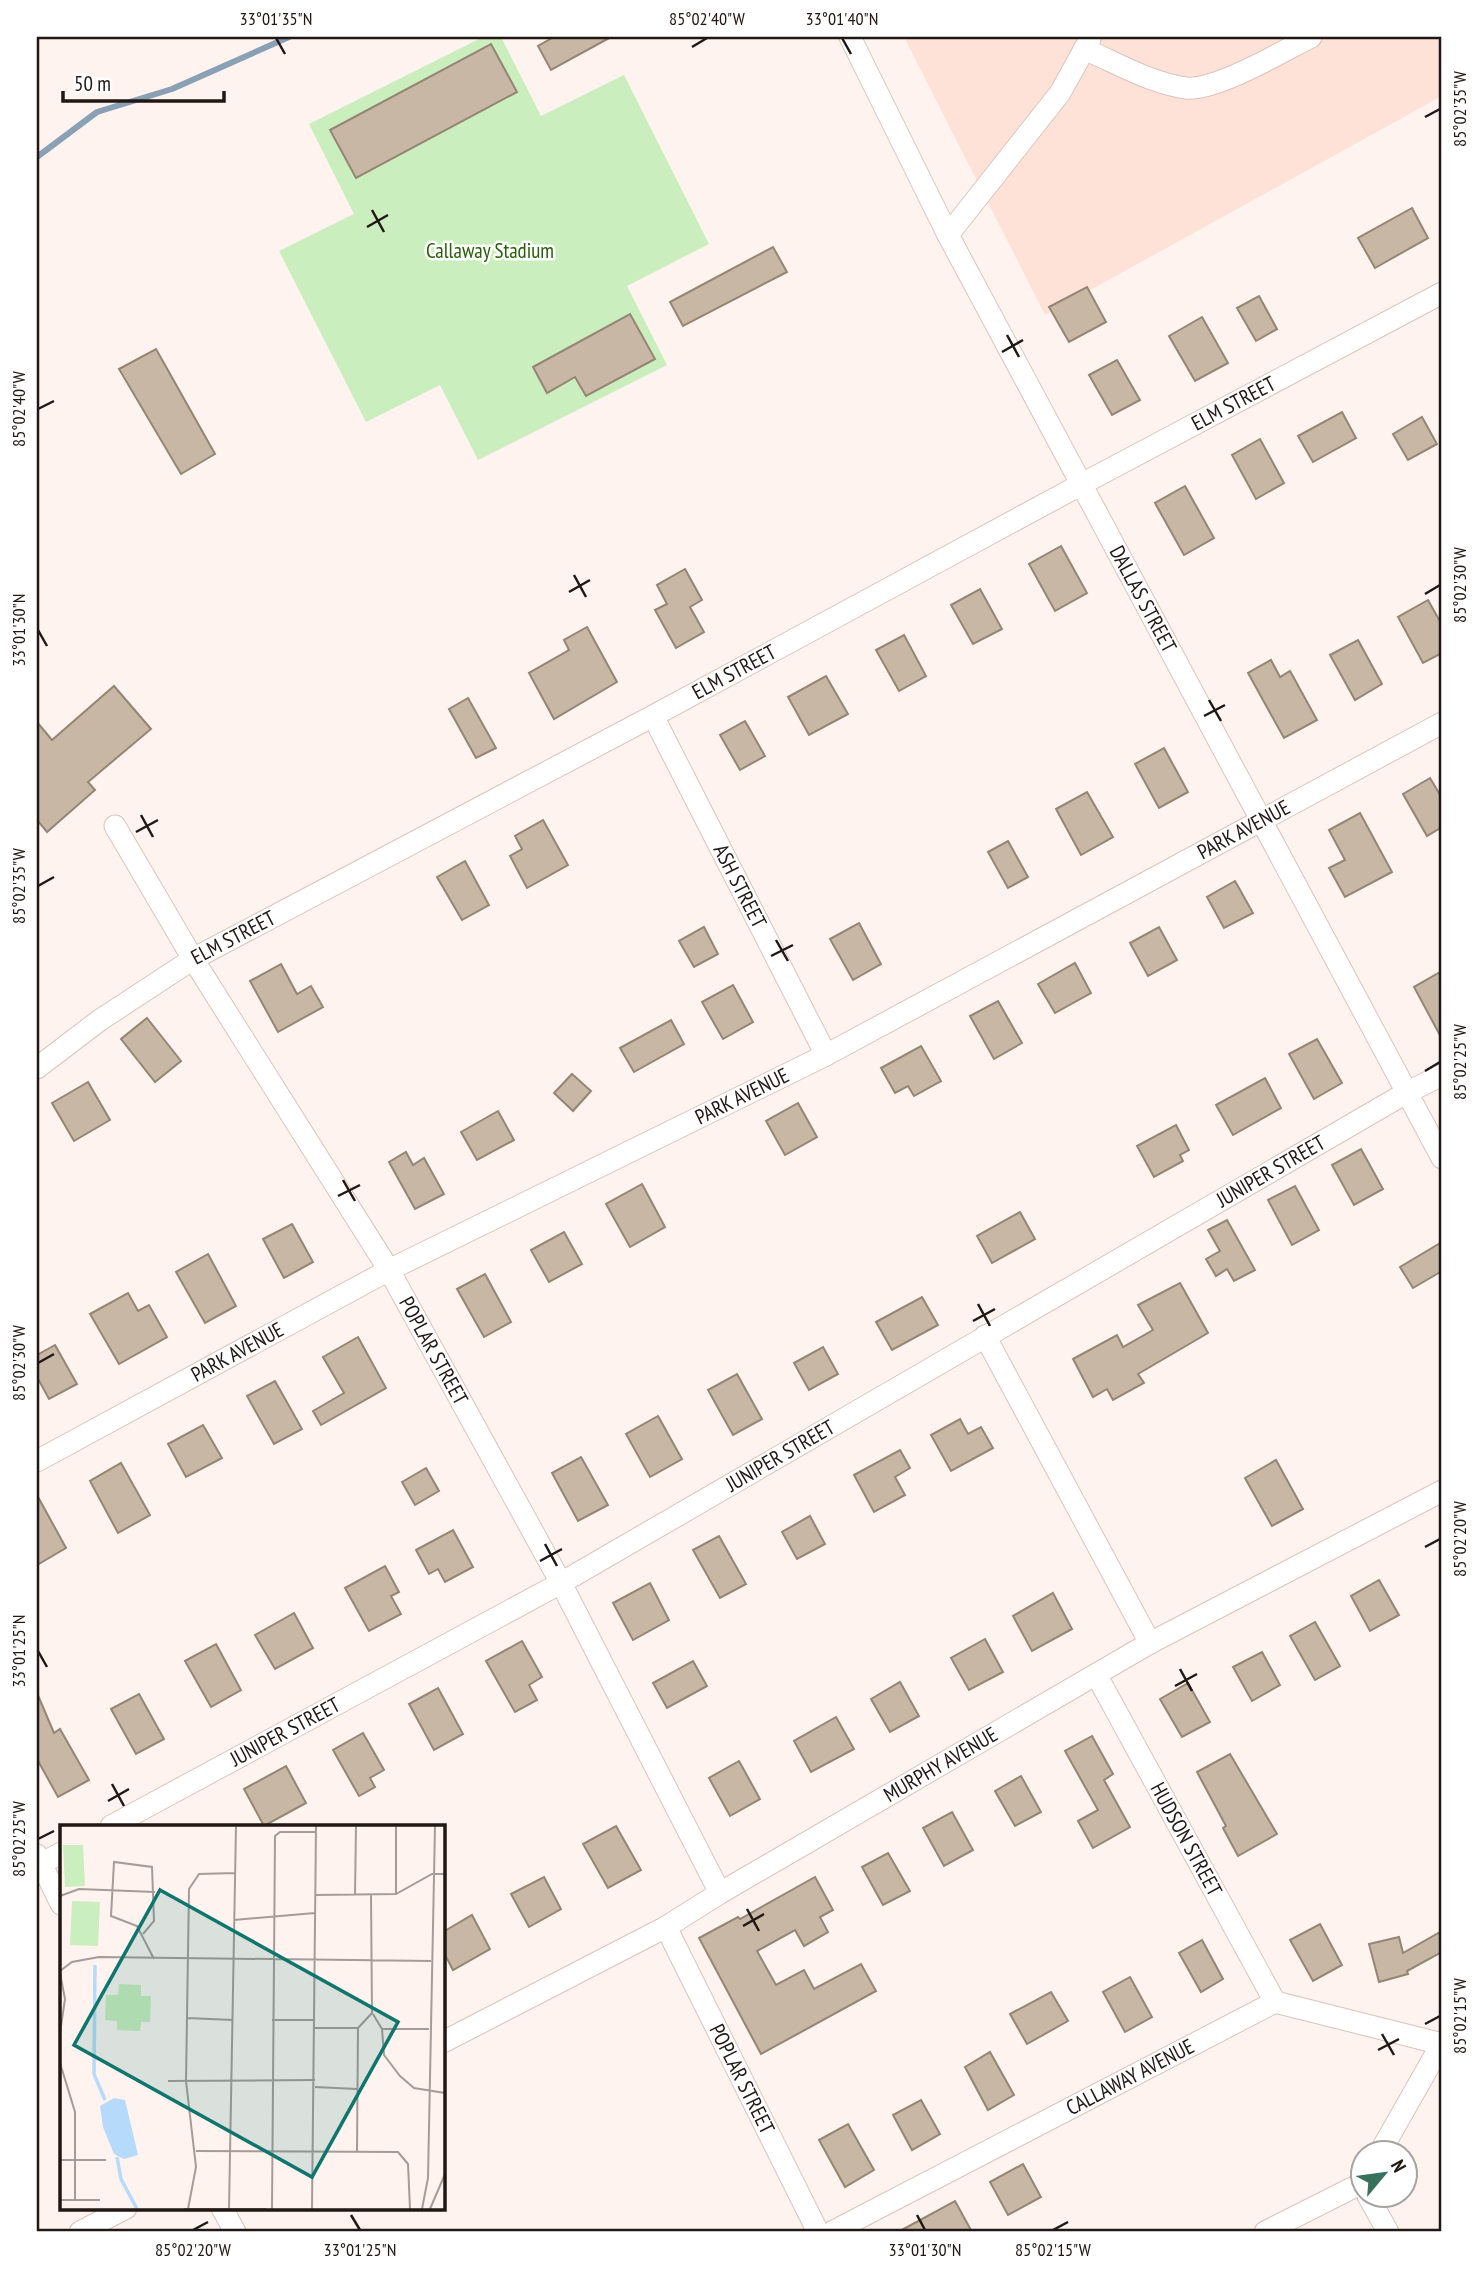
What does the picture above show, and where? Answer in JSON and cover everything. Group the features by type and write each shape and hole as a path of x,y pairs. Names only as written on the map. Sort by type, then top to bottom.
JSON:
{"street":[{"name":"DALLAS STREET","path":"850,37 947,235 1442,1158"},
{"path":"947,235 1060,93 1088,43 1156,81 1189,88 1230,78 1311,37"},
{"name":"ELM STREET","path":"37,1068 100,1020 193,959 1442,293"},
{"name":"ASH STREET","path":"653,716 826,1055"},
{"name":"PARK AVENUE","path":"37,1461 390,1270 826,1055 1442,723"},
{"name":"POPLAR STREET","path":"115,826 193,959 390,1270 561,1583 720,1893"},
{"name":"JUNIPER STREET","path":"113,1825 561,1583 1406,1093 1442,1075"},
{"path":"985,1336 1150,1643"},
{"name":"MURPHY AVENUE","path":"444,2041 666,1927 1150,1643 1442,1491"},
{"name":"HUDSON STREET","path":"1097,1676 1275,2002"},
{"path":"60,1853 38,1862 60,1902"},
{"name":"POPLAR STREET","path":"666,1927 818,2232"},
{"path":"1275,2002 1441,2045 1388,2140"},
{"name":"CALLAWAY AVENUE","path":"832,2232 1275,2002"},
{"path":"1265,2232 1350,2193"},
{"path":"80,2232 122,2210"},
{"path":"223,2210 235,2232"},
{"path":"1376,2210 1388,2232"}],"shaded area":[{"path":"904,37 1442,37 1442,96 1045,315"}],"green space":[{"name":"Callaway Stadium","path":"483,37 501,37 541,116 624,75 709,244 627,286 667,365 478,460 440,385 366,422 279,251 354,214 309,124"}],"building":[{"path":"554,37 611,37 551,70 538,46"},
{"path":"491,44 517,92 356,178 330,130"},
{"path":"1412,208 1428,238 1375,268 1358,238"},
{"path":"773,247 787,272 683,326 670,302"},
{"path":"1087,287 1106,322 1069,342 1049,307"},
{"path":"1259,296 1277,329 1256,341 1237,308"},
{"path":"630,314 655,359 586,396 575,377 547,393 533,367"},
{"path":"1202,317 1228,363 1195,381 1169,336"},
{"path":"156,349 215,454 181,474 119,369"},
{"path":"1117,360 1140,400 1112,415 1089,375"},
{"path":"1342,412 1356,438 1313,462 1298,436"},
{"path":"1422,417 1437,444 1408,460 1393,434"},
{"path":"1260,439 1284,483 1256,499 1232,455"},
{"path":"1185,486 1214,538 1184,555 1155,503"},
{"path":"1061,546 1087,593 1055,611 1029,564"},
{"path":"685,569 702,600 690,607 704,632 676,648 655,610 667,604 657,585"},
{"path":"980,589 1002,629 973,644 951,605"},
{"path":"1428,600 1442,625 1442,653 1423,663 1398,617"},
{"path":"587,627 617,682 554,719 529,673 569,650 564,640"},
{"path":"904,635 926,676 899,691 876,650"},
{"path":"1358,640 1382,684 1355,700 1330,655"},
{"path":"1271,660 1280,677 1290,671 1317,720 1284,738 1248,673"},
{"path":"826,676 848,714 809,735 788,697"},
{"path":"114,686 151,729 88,782 95,790 47,832 37,820 37,722 52,740"},
{"path":"468,698 496,748 476,758 449,709"},
{"path":"745,721 765,756 740,770 720,735"},
{"path":"1164,748 1188,792 1159,808 1135,764"},
{"path":"1430,778 1442,798 1442,827 1427,836 1403,794"},
{"path":"1087,792 1113,837 1081,855 1056,809"},
{"path":"1360,813 1392,872 1345,897 1329,868 1345,860 1329,830"},
{"path":"543,820 568,865 527,888 510,856 522,849 515,836"},
{"path":"1008,841 1028,877 1008,888 988,852"},
{"path":"465,861 489,905 462,920 437,877"},
{"path":"1235,881 1253,913 1224,928 1207,897"},
{"path":"859,923 881,964 853,980 830,939"},
{"path":"704,927 718,954 694,967 679,941"},
{"path":"1159,927 1177,960 1148,976 1130,943"},
{"path":"1075,963 1091,993 1055,1013 1038,984"},
{"path":"281,964 297,994 311,986 323,1007 278,1032 250,981"},
{"path":"1442,971 1442,1039 1414,987"},
{"path":"733,985 753,1022 723,1039 702,1002"},
{"path":"998,1001 1022,1043 994,1059 970,1016"},
{"path":"147,1018 181,1061 155,1082 121,1039"},
{"path":"671,1020 684,1044 634,1072 620,1048"},
{"path":"1317,1039 1342,1083 1314,1099 1289,1054"},
{"path":"921,1046 941,1081 914,1096 908,1086 895,1093 881,1068"},
{"path":"572,1074 591,1091 573,1111 554,1093"},
{"path":"1265,1078 1281,1108 1233,1135 1216,1105"},
{"path":"88,1082 110,1120 74,1141 52,1103"},
{"path":"798,1103 817,1137 785,1155 766,1121"},
{"path":"498,1111 514,1140 477,1160 461,1132"},
{"path":"1176,1125 1189,1150 1180,1155 1183,1161 1154,1177 1137,1146"},
{"path":"1361,1149 1383,1189 1354,1205 1332,1165"},
{"path":"406,1152 413,1165 424,1158 444,1194 415,1209 389,1162"},
{"path":"642,1184 665,1227 630,1247 606,1204"},
{"path":"1295,1186 1319,1230 1292,1245 1268,1200"},
{"path":"1020,1212 1035,1239 992,1263 977,1236"},
{"path":"1227,1220 1255,1270 1234,1281 1227,1269 1216,1276 1206,1259 1220,1251 1208,1230"},
{"path":"292,1224 313,1262 284,1278 263,1239"},
{"path":"564,1232 582,1264 549,1282 531,1250"},
{"path":"1442,1242 1442,1271 1413,1288 1400,1267"},
{"path":"208,1254 236,1306 205,1323 176,1272"},
{"path":"485,1274 511,1322 484,1337 457,1289"},
{"path":"1180,1283 1208,1333 1138,1374 1144,1383 1113,1400 1107,1389 1093,1397 1073,1359 1117,1335 1123,1347 1153,1330 1138,1305"},
{"path":"128,1293 138,1311 149,1305 167,1337 119,1364 90,1314"},
{"path":"922,1297 938,1325 892,1350 876,1322"},
{"path":"358,1337 386,1388 321,1425 313,1411 344,1393 323,1357"},
{"path":"55,1345 77,1384 49,1399 37,1377 37,1355"},
{"path":"823,1347 838,1374 809,1390 794,1363"},
{"path":"737,1374 762,1419 733,1435 708,1390"},
{"path":"275,1381 302,1429 274,1444 247,1396"},
{"path":"658,1416 682,1459 650,1477 626,1434"},
{"path":"960,1419 968,1434 981,1427 993,1448 951,1471 931,1435"},
{"path":"203,1425 222,1458 186,1477 168,1444"},
{"path":"900,1450 910,1468 895,1477 905,1495 874,1512 854,1475"},
{"path":"581,1457 608,1505 578,1521 552,1473"},
{"path":"1276,1460 1303,1509 1272,1526 1245,1478"},
{"path":"121,1463 150,1515 118,1533 90,1481"},
{"path":"426,1468 439,1491 415,1505 402,1482"},
{"path":"37,1495 66,1548 37,1565"},
{"path":"810,1516 825,1544 797,1559 782,1532"},
{"path":"453,1530 473,1567 445,1582 438,1569 429,1574 416,1550"},
{"path":"719,1536 746,1584 720,1598 693,1550"},
{"path":"385,1566 399,1592 391,1596 401,1614 369,1631 345,1588"},
{"path":"1379,1580 1399,1615 1370,1631 1351,1596"},
{"path":"650,1583 669,1620 633,1640 613,1603"},
{"path":"1053,1593 1072,1629 1032,1651 1013,1616"},
{"path":"294,1613 313,1648 275,1669 255,1635"},
{"path":"1315,1622 1340,1666 1315,1680 1290,1636"},
{"path":"985,1639 1003,1672 969,1690 951,1658"},
{"path":"522,1641 542,1677 529,1685 537,1700 515,1712 486,1661"},
{"path":"216,1644 241,1690 211,1707 185,1661"},
{"path":"1262,1652 1280,1685 1252,1701 1233,1667"},
{"path":"693,1661 707,1686 667,1708 653,1683"},
{"path":"900,1682 919,1716 890,1732 871,1699"},
{"path":"1188,1683 1210,1722 1182,1737 1160,1699"},
{"path":"438,1688 463,1734 434,1750 409,1704"},
{"path":"37,1693 54,1733 60,1729 89,1780 58,1797 37,1759"},
{"path":"139,1694 164,1739 136,1754 111,1709"},
{"path":"836,1717 854,1749 811,1772 794,1741"},
{"path":"363,1733 384,1770 370,1778 375,1787 359,1796 333,1750"},
{"path":"1092,1736 1113,1774 1104,1780 1130,1827 1093,1848 1078,1821 1098,1810 1065,1751"},
{"path":"1230,1754 1277,1834 1238,1856 1223,1828 1226,1826 1197,1772"},
{"path":"739,1761 760,1799 730,1816 709,1778"},
{"path":"286,1766 306,1803 263,1825 244,1789"},
{"path":"1021,1776 1041,1812 1015,1826 995,1791"},
{"path":"952,1812 973,1850 944,1866 923,1828"},
{"path":"616,1826 641,1870 608,1888 583,1844"},
{"path":"888,1853 910,1891 883,1905 862,1867"},
{"path":"544,1877 561,1909 529,1927 511,1894"},
{"path":"815,1877 833,1910 820,1917 828,1932 804,1946 795,1930 757,1951 776,1985 804,1970 814,1989 861,1964 876,1991 761,2054 699,1938 738,1917 740,1919"},
{"path":"472,1915 490,1949 453,1970 444,1953 444,1931"},
{"path":"1320,1924 1342,1965 1313,1981 1290,1940"},
{"path":"1442,1931 1442,1952 1407,1971 1408,1974 1379,1982 1369,1944 1399,1937 1403,1953"},
{"path":"1202,1940 1223,1979 1201,1992 1179,1953"},
{"path":"1130,1977 1152,2017 1125,2032 1103,1992"},
{"path":"1051,1992 1068,2021 1027,2044 1010,2014"},
{"path":"990,2052 1014,2095 988,2110 965,2067"},
{"path":"921,2100 940,2134 912,2150 893,2115"},
{"path":"848,2124 874,2170 845,2187 819,2140"},
{"path":"1023,2164 1041,2197 1008,2215 990,2182"},
{"path":"955,2201 972,2232 898,2232"}],"waterway":[{"path":"37,157 97,112 172,89 289,37"}]}
